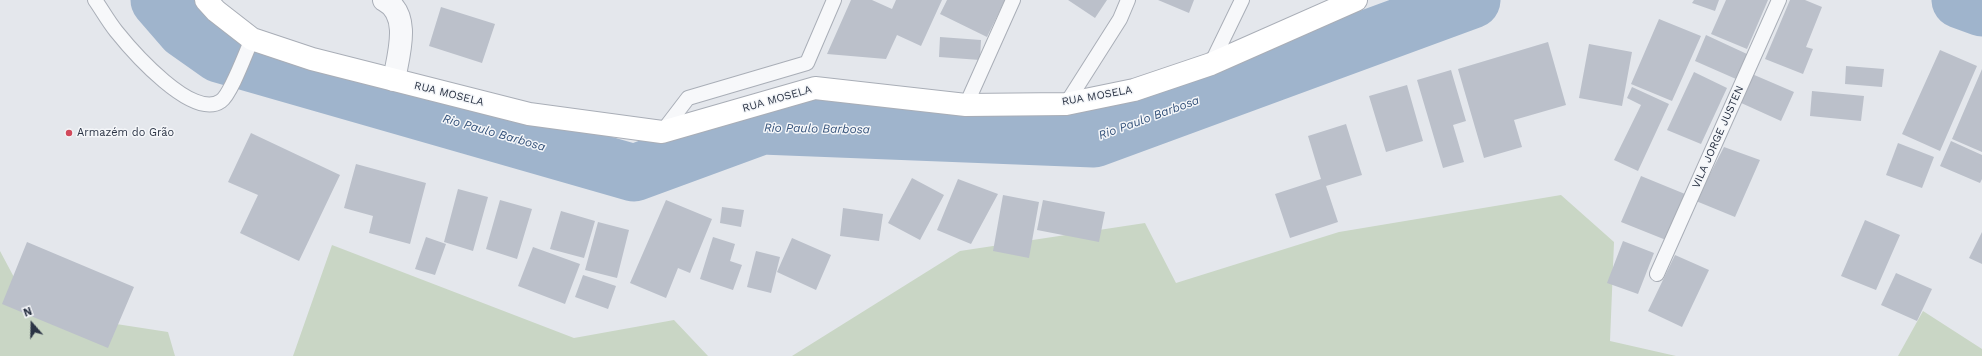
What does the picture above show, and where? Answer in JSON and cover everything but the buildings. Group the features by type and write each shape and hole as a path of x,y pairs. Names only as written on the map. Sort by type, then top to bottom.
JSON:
{"street":[{"name":"RUA MOSELA","path":"206,0 216,11 252,39 312,59 529,114 662,132 815,88 966,105 1066,104 1134,90 1211,64 1356,0"},
{"path":"384,0 397,14 400,24 401,34 394,80"}],"lane":[{"path":"95,0 115,30 146,65 186,99 210,106 221,101 228,92 252,39"},
{"path":"662,132 688,98 807,63 834,0"},
{"path":"966,105 1013,0"},
{"path":"1066,104 1120,19 1128,0"},
{"path":"1211,64 1242,0"},
{"name":"VILA JORGE JUSTEN","path":"1657,274 1779,0"}],"green space":[{"path":"1561,195 1614,242 1610,341 1676,356 792,356 960,251 1145,223 1176,283 1339,232"},
{"path":"332,245 574,338 674,320 708,356 293,356"},
{"path":"0,251 32,311 168,332 175,356 0,356"},
{"path":"1923,311 1982,349 1982,356 1898,356"}],"waterway":[{"name":"Rio Paulo Barbosa","path":"159,0 185,30 219,54 634,173 762,126 1094,139 1472,0"},
{"name":"Rio Paulo Barbosa","path":"1960,0 1982,8"}],"place":[{"name":"Armazém do Grão","path":"69,133"}]}
